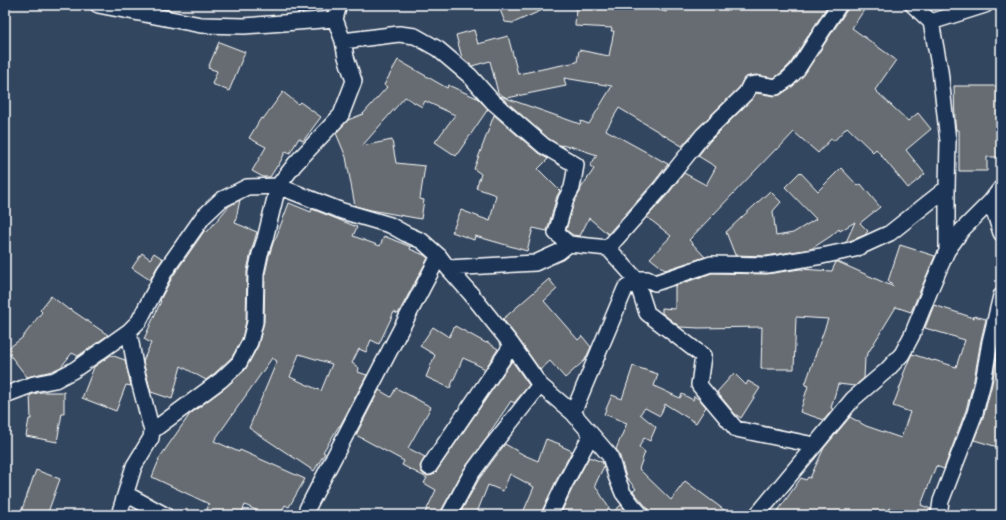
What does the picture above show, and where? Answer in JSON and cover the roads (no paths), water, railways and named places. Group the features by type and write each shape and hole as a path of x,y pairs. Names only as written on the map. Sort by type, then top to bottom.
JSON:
{"street":[{"path":"98,5 201,25 244,26 337,12 346,57 354,81 341,115 295,164 278,186 266,239 260,254 256,273 254,322 250,342 239,364 221,380 152,431"},
{"path":"608,248 661,188 703,135 746,93 750,85 756,84 776,87 788,79 797,70 839,5"},
{"path":"913,5 931,22 940,70 948,141 947,251"},
{"path":"931,22 985,5"},
{"path":"344,41 399,34 415,36 438,49 465,71 493,102 544,146 576,165 572,188 566,199 556,233 569,244 608,248 636,279 648,313 704,356 699,385 736,429 814,445"},
{"path":"5,395 34,384 55,380 74,370 129,331 139,321 165,271 203,217 212,208 221,200 247,186 278,186 342,211 390,225 422,241 439,256 512,345 540,385 573,413 610,456 616,476 624,492 641,515"},
{"path":"573,413 625,289 636,279 647,279 655,283 711,264 767,265 855,249 890,233 947,188"},
{"path":"757,515 853,399 887,370 902,354 912,336 947,251 962,230 991,201 1001,188"},
{"path":"991,201 1001,233"},
{"path":"448,268 534,263 559,252 569,244"},
{"path":"307,509 439,256"},
{"path":"938,515 941,501 975,413 1001,296"},
{"path":"119,515 134,466 150,438 152,431 135,366 129,331"},
{"path":"429,467 512,345"},
{"path":"449,515 471,474 540,385"},
{"path":"550,515 564,485 592,435"},
{"path":"126,494 165,515"}]}
